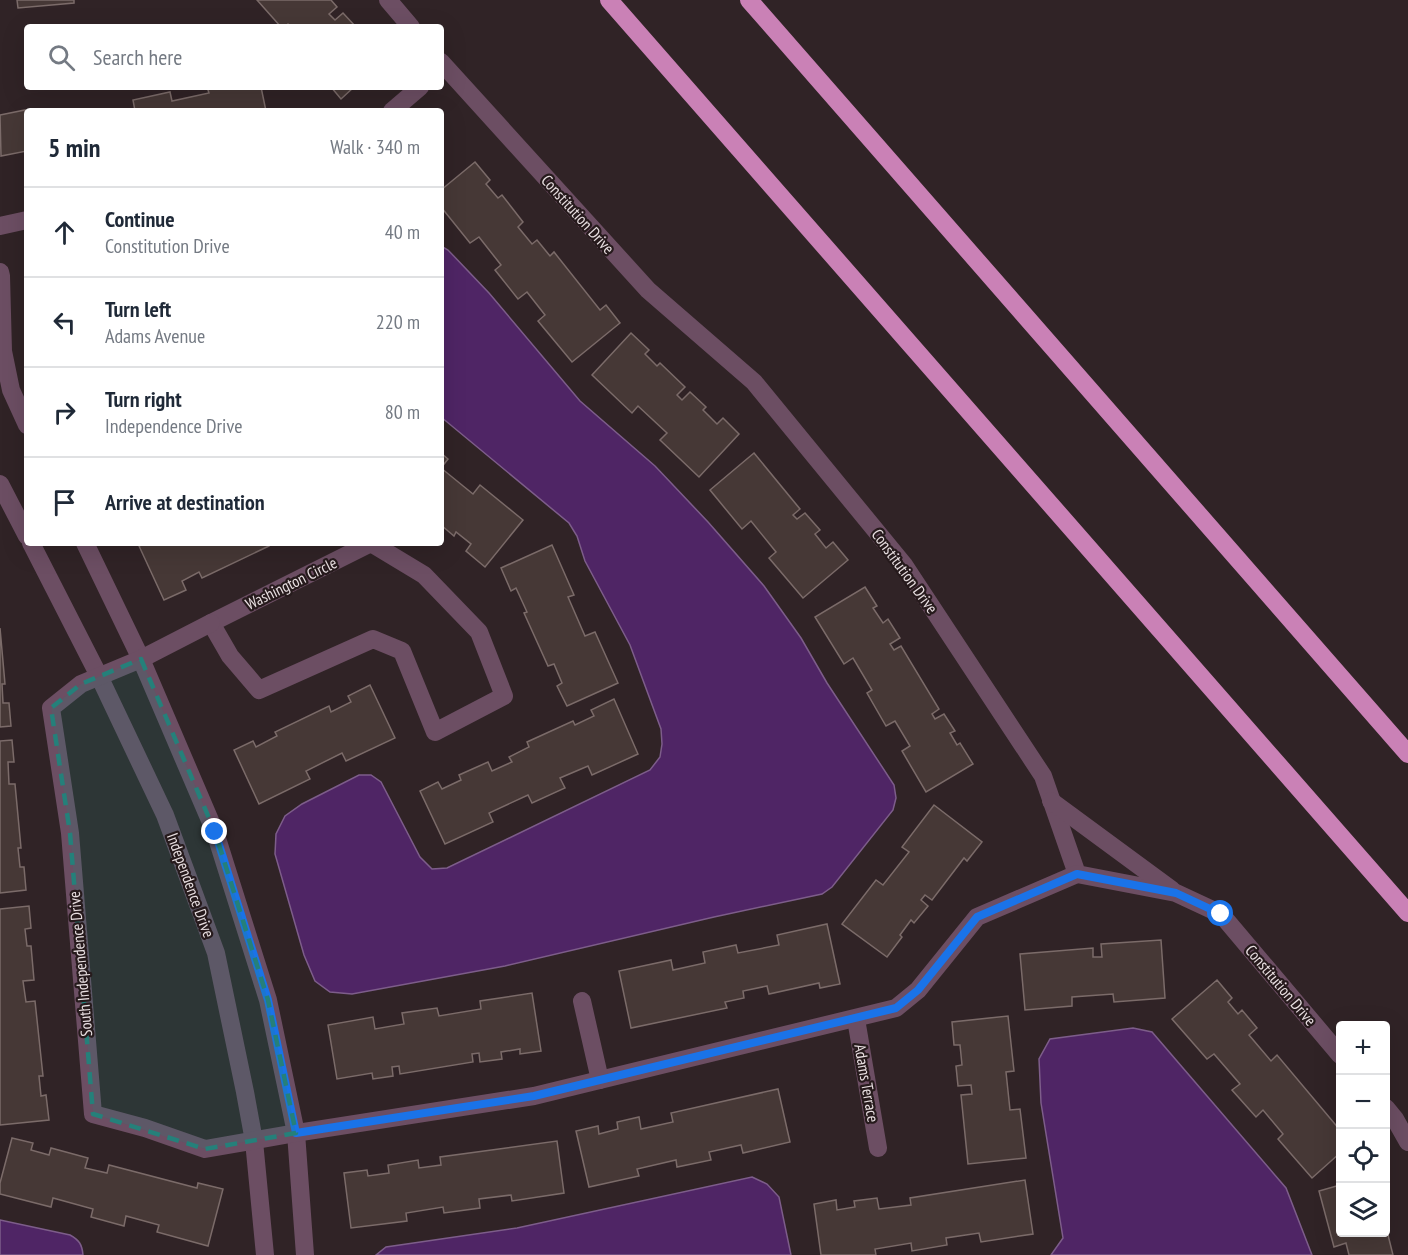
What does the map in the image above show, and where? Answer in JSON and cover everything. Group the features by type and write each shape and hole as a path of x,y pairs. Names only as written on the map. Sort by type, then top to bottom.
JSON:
{"highway":[{"path":"609,0 1408,913"},
{"path":"749,0 1408,754"}],"street":[{"path":"388,0 408,24"},
{"name":"Constitution Drive","path":"444,68 648,290 754,381 904,566 1043,776 1077,874 1176,893 1221,914 1336,1049"},
{"path":"396,108 416,90"},
{"path":"0,226 24,221"},
{"path":"0,272 3,351 11,390 24,418"},
{"path":"0,484 24,530"},
{"name":"Independence Drive","path":"32,546 99,676 165,815 216,953 254,1141 265,1255"},
{"path":"86,546 141,659 215,832 268,1000 296,1133 305,1255"},
{"name":"Washington Circle","path":"365,546 212,623 230,656 259,690 373,639 402,651 435,732 504,696 479,632 424,575 376,546"},
{"name":"South Independence Drive","path":"212,623 141,659 81,684 51,708 70,832 93,1114 145,1128 205,1149 534,1096 896,1008 918,990 977,917 1077,874"},
{"path":"1052,801 1176,893"},
{"path":"582,1001 600,1080"},
{"name":"Adams Terrace","path":"856,1019 878,1148"},
{"path":"1390,1113 1408,1142"}],"highlighted area":[{"path":"141,659 215,832 268,1000 296,1133 205,1149 93,1114 70,833 51,708 81,684"}],"shaded area":[{"path":"444,248 489,293 580,401 655,466 764,586 801,638 827,683 894,785 896,798 893,810 832,887 822,894 505,966 352,994 330,992 315,981 304,955 275,854 276,834 285,816 302,804 359,775 371,775 381,782 420,857 432,869 447,868 650,770 660,757 661,729 630,645 585,561 577,536 569,523 444,419"},
{"path":"1133,1028 1152,1032 1286,1188 1312,1255 1051,1255 1063,1238 1041,1103 1039,1059 1050,1039"},
{"path":"752,1177 767,1184 779,1197 791,1255 376,1255 386,1247 517,1228"},
{"path":"0,1220 70,1235 79,1243 83,1255 0,1255"}],"building":[{"path":"17,0 74,0 74,3 18,8"},
{"path":"257,0 331,0 337,7 329,14 335,20 343,13 353,24 288,24 278,24"},
{"path":"208,90 262,90 265,108 134,108 133,100 170,92 172,101 209,93"},
{"path":"334,90 351,90 341,99"},
{"path":"24,110 24,152 1,156 0,115"},
{"path":"475,162 490,180 486,184 498,198 502,195 523,222 518,227 532,244 537,240 550,256 554,252 600,310 606,305 620,323 572,362 538,321 545,315 527,292 518,299 495,270 501,265 479,237 470,243 444,211 444,188"},
{"path":"631,333 649,350 645,354 657,366 660,363 685,387 677,395 682,400 690,392 706,407 703,410 717,424 723,418 739,434 699,477 660,440 667,433 638,406 632,413 592,375"},
{"path":"754,453 800,509 793,515 797,519 805,513 820,530 815,534 826,548 833,542 848,560 803,598 769,558 776,552 751,521 742,529 710,490"},
{"path":"444,470 473,494 480,485 523,520 485,567 466,551 471,544 456,532 454,536 444,528"},
{"path":"552,545 574,595 568,597 585,636 595,632 618,683 567,706 557,686 562,683 554,664 548,666 524,613 527,612 516,588 511,591 501,568"},
{"path":"139,546 269,546 202,578 199,572 182,581 186,590 164,600"},
{"path":"865,587 877,606 873,608 883,623 888,619 900,638 890,644 894,650 901,646 939,709 932,714 935,719 944,714 955,731 950,733 957,745 960,743 973,764 926,792 902,751 910,746 895,721 886,726 867,693 872,690 853,658 844,664 815,617"},
{"path":"0,628 5,684 2,684 3,703 9,703 11,726 0,727"},
{"path":"370,685 395,738 346,761 342,753 306,771 310,779 259,804 234,750 253,741 256,747 277,736 275,732 329,706 331,712 351,702 348,696"},
{"path":"614,699 638,754 592,775 588,766 560,778 565,788 532,803 528,795 489,813 493,822 445,844 420,791 438,782 442,789 461,780 459,775 488,762 492,771 512,762 509,757 529,747 527,742 573,721 575,725 594,716 591,710"},
{"path":"12,740 14,762 8,762 9,784 15,784 21,848 18,848 20,867 24,867 26,890 0,893 0,741"},
{"path":"934,805 982,842 967,861 964,858 932,900 925,895 921,900 928,906 914,923 911,920 887,957 842,924 876,880 883,885 909,852 902,847"},
{"path":"29,906 31,928 25,929 27,946 31,946 34,980 23,981 26,1002 35,1001 43,1076 39,1076 41,1096 46,1095 49,1120 0,1125 0,909"},
{"path":"827,924 840,984 820,988 819,983 769,994 767,986 743,991 744,998 725,1002 727,1008 631,1028 619,971 671,960 673,970 705,963 703,952 736,945 738,953 779,945 777,935"},
{"path":"1161,940 1165,998 1114,1002 1113,994 1072,997 1072,1006 1025,1010 1020,954 1093,948 1093,957 1102,957 1101,944"},
{"path":"1217,980 1232,998 1228,1002 1238,1014 1242,1010 1257,1028 1249,1035 1271,1061 1277,1055 1336,1125 1336,1157 1312,1178 1278,1139 1283,1134 1263,1110 1256,1117 1232,1090 1240,1084 1214,1054 1207,1059 1172,1019"},
{"path":"532,993 541,1051 520,1054 520,1049 501,1052 502,1059 480,1062 479,1053 472,1054 473,1062 400,1074 399,1066 392,1067 393,1076 373,1079 372,1073 337,1079 328,1025 373,1017 375,1029 404,1024 402,1013 437,1008 439,1016 481,1009 480,1001"},
{"path":"1008,1016 1014,1071 1006,1072 1010,1110 1020,1109 1026,1158 968,1164 961,1095 972,1094 971,1085 958,1086 956,1066 962,1065 960,1045 954,1045 952,1022"},
{"path":"778,1089 790,1142 743,1153 741,1145 709,1152 711,1160 677,1167 676,1160 637,1169 639,1176 589,1187 576,1131 598,1126 599,1134 618,1129 617,1122 639,1117 641,1129 673,1122 671,1113"},
{"path":"12,1138 33,1143 31,1150 49,1155 51,1148 88,1158 85,1168 107,1173 109,1165 197,1188 198,1183 223,1189 208,1246 157,1232 159,1225 126,1216 124,1226 91,1217 93,1209 53,1198 51,1207 0,1194 0,1183"},
{"path":"557,1141 564,1193 512,1201 511,1195 479,1199 480,1208 444,1213 443,1207 406,1213 407,1221 351,1228 344,1173 367,1170 368,1176 389,1173 388,1165 418,1160 419,1168 441,1165 440,1157"},
{"path":"1025,1180 1033,1234 981,1242 979,1233 946,1238 947,1245 912,1251 911,1243 875,1249 876,1255 821,1255 814,1204 836,1200 837,1210 855,1207 854,1201 877,1198 879,1209 911,1205 910,1198"},
{"path":"1336,1186 1336,1237 1388,1237 1393,1255 1349,1255 1346,1243 1334,1247 1319,1191"}],"route":[{"path":"215,832 268,1000 296,1133 534,1096 896,1008 918,990 977,917 1077,874 1176,893 1221,914"}]}
